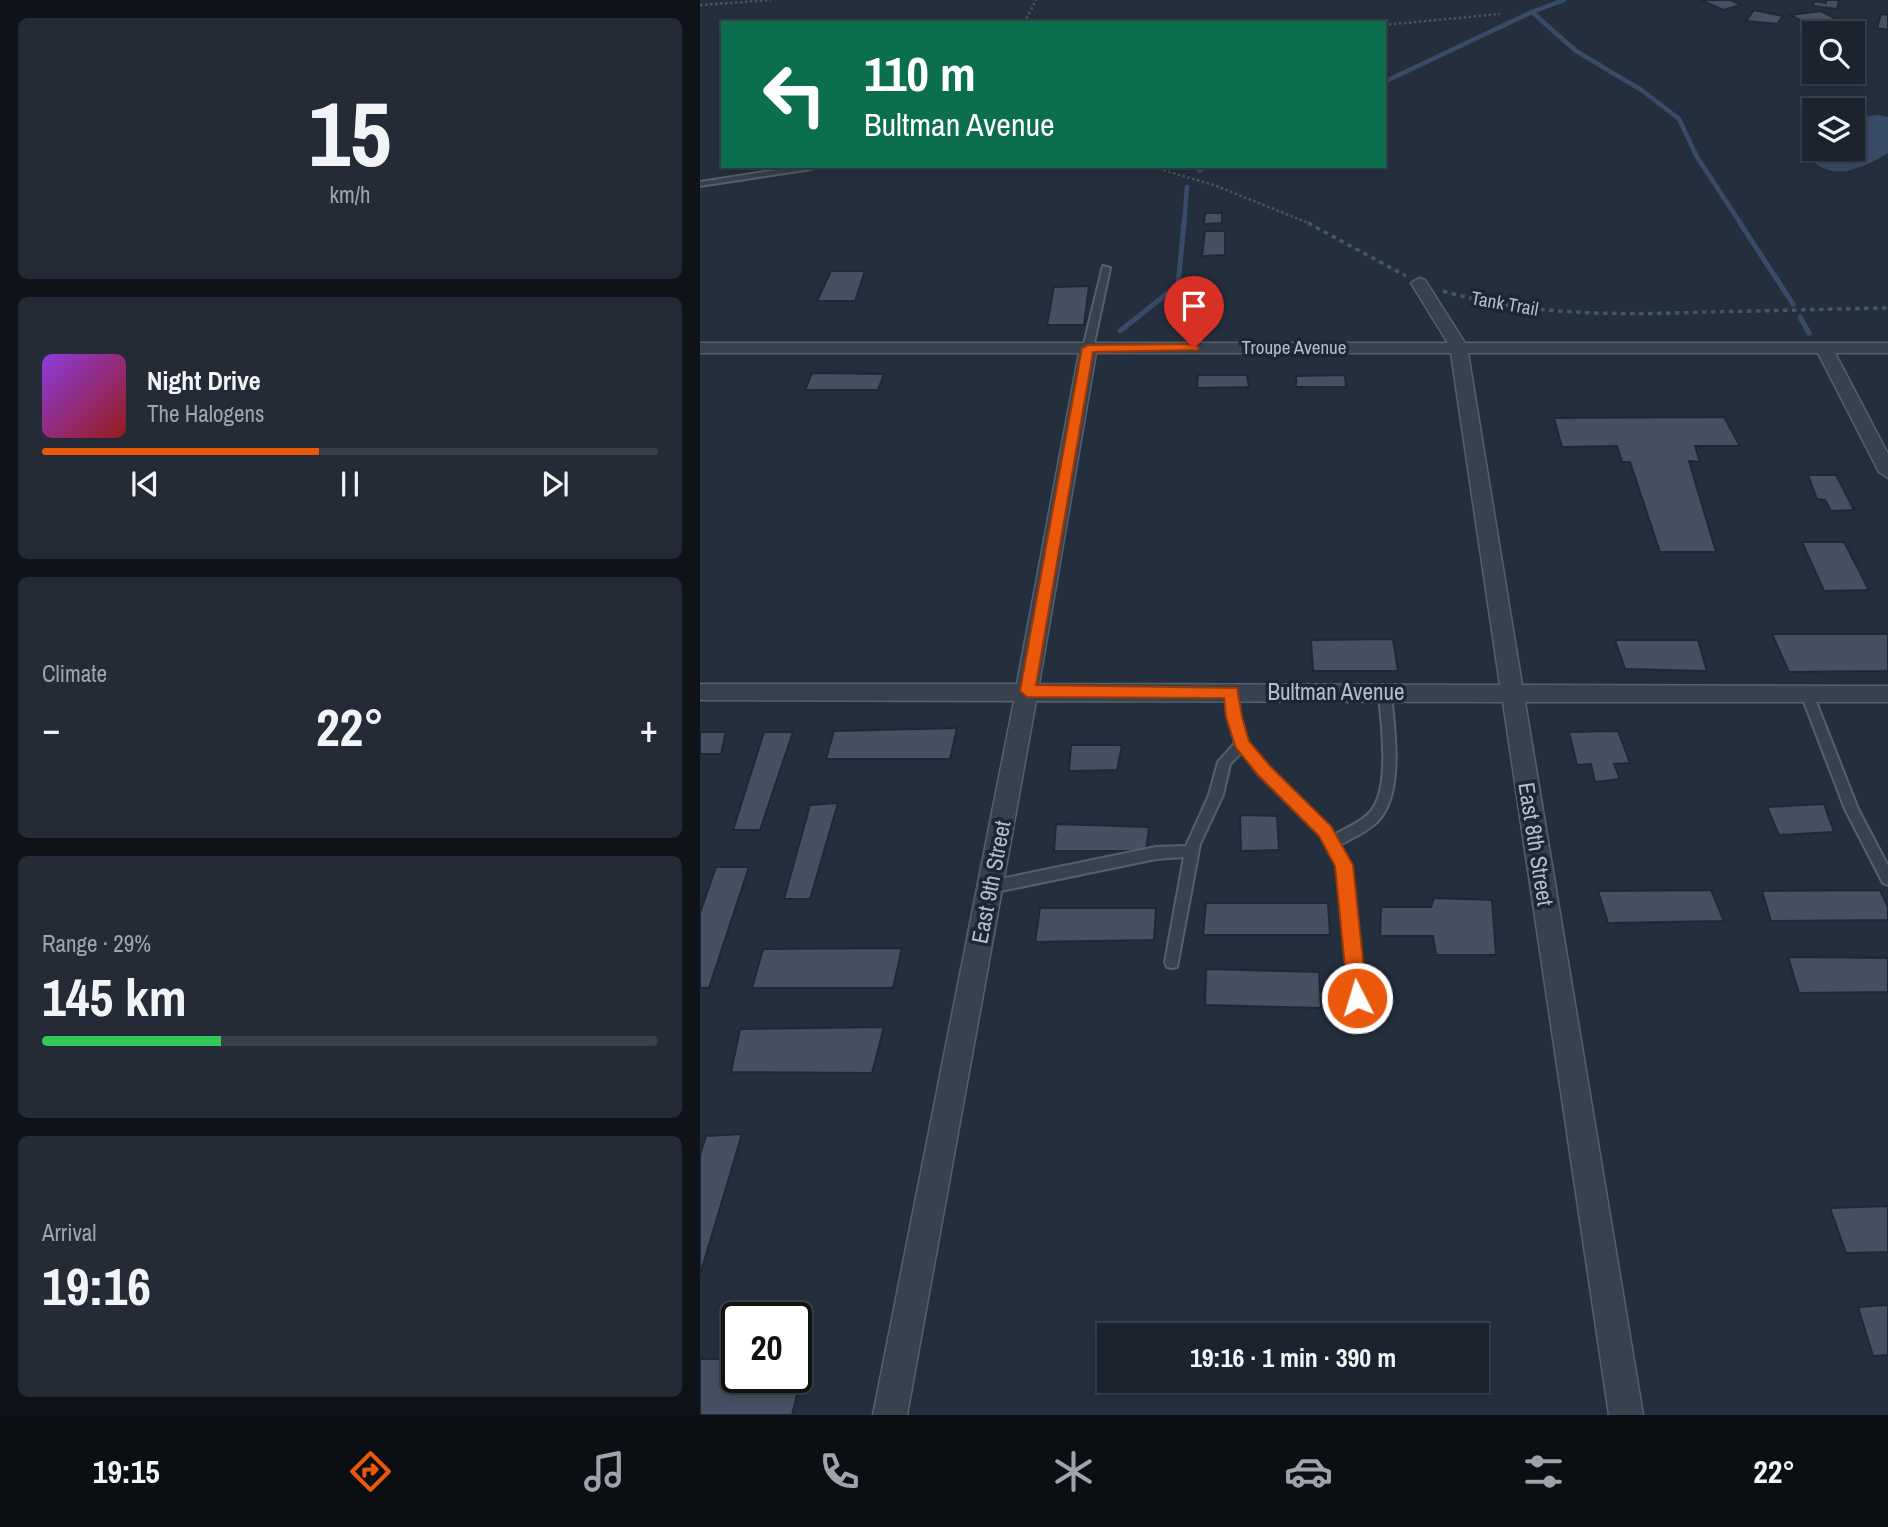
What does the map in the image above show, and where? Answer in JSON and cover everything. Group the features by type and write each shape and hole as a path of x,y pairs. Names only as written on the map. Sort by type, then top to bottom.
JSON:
{"street":[{"name":"East 8th Street","path":"1419,283 1458,346 1626,1415"},
{"name":"Troupe Avenue","path":"702,352 1458,346 1888,348"},
{"name":"East 9th Street","path":"890,1415 1027,691 1088,348"},
{"path":"1824,348 1888,472"},
{"name":"Bultman Avenue","path":"700,692 1888,694"}],"lane":[{"path":"700,184 805,168"},
{"path":"1088,348 1106,268"},
{"path":"1232,692 1234,717 1242,744 1264,771 1325,831 1344,865 1357,998"},
{"path":"1332,843 1376,816 1387,789 1390,751 1385,693"},
{"path":"1807,694 1852,809 1888,879"},
{"path":"1172,962 1192,851 1216,795 1224,762 1242,744"},
{"path":"990,887 1132,857 1192,851"}],"path":[{"path":"700,5 771,0"},
{"path":"1025,21 1036,0"},
{"path":"1386,25 1500,14"},
{"name":"Tank Trail","path":"1156,168 1214,185 1305,221 1419,283 1488,304 1554,312 1639,314 1888,308"}],"water":[{"path":"1865,116 1888,117 1888,153 1846,171 1825,169 1812,161 1865,161"}],"building":[{"path":"1731,0 1741,5 1723,10 1703,1"},
{"path":"1826,0 1839,0 1837,9 1813,6 1814,1 1826,3"},
{"path":"1754,10 1783,16 1777,24 1746,21"},
{"path":"1821,11 1838,20 1802,21 1790,15"},
{"path":"1881,14 1888,15 1888,30 1877,28"},
{"path":"1205,213 1222,213 1222,223 1204,224"},
{"path":"1205,231 1225,231 1225,255 1202,256"},
{"path":"831,271 865,271 855,301 817,301"},
{"path":"1089,286 1084,325 1047,325 1054,287"},
{"path":"812,373 884,374 878,390 805,390"},
{"path":"1198,375 1247,375 1249,387 1197,388"},
{"path":"1345,375 1346,387 1296,387 1296,376"},
{"path":"1724,417 1740,446 1695,446 1700,462 1689,461 1716,552 1660,552 1630,462 1622,462 1617,446 1562,447 1554,418"},
{"path":"1808,475 1836,475 1854,510 1831,511 1825,500 1817,499"},
{"path":"1802,542 1844,542 1869,590 1824,591"},
{"path":"1772,634 1888,634 1888,671 1789,672"},
{"path":"1393,639 1398,671 1313,671 1311,640"},
{"path":"1615,640 1698,640 1707,671 1625,669"},
{"path":"957,728 950,759 826,759 834,731"},
{"path":"1618,731 1630,763 1614,764 1620,779 1595,782 1591,764 1577,765 1569,732"},
{"path":"700,732 726,732 721,754 700,754"},
{"path":"764,732 793,732 760,830 733,830"},
{"path":"1071,745 1122,745 1117,770 1069,771"},
{"path":"838,803 810,899 784,899 810,805"},
{"path":"1824,804 1834,832 1779,835 1767,807"},
{"path":"1240,815 1277,816 1279,850 1241,851"},
{"path":"1056,824 1149,827 1146,851 1054,851"},
{"path":"716,867 749,867 709,988 700,988 700,913"},
{"path":"1711,890 1724,921 1608,923 1598,891"},
{"path":"1880,890 1888,907 1888,920 1771,921 1762,891"},
{"path":"1434,898 1492,900 1496,955 1436,955 1433,936 1380,936 1381,907 1431,907"},
{"path":"1206,903 1328,903 1330,935 1203,935"},
{"path":"1040,908 1156,908 1154,940 1035,942"},
{"path":"902,948 893,988 752,988 763,949"},
{"path":"1788,957 1888,958 1888,992 1799,993"},
{"path":"1206,969 1319,972 1321,1008 1205,1005"},
{"path":"884,1027 872,1073 731,1072 740,1029"},
{"path":"742,1134 700,1275 700,1155 706,1136"},
{"path":"1888,1206 1888,1252 1846,1253 1830,1208"},
{"path":"1888,1305 1888,1355 1873,1356 1858,1307"},
{"path":"700,1359 721,1359 721,1393 797,1393 792,1415 700,1415"}],"waterway":[{"path":"1532,12 1564,0"},
{"path":"1386,81 1532,12"},
{"path":"1532,12 1576,51 1643,91 1679,119 1697,157 1741,224"},
{"path":"1199,171 1204,168"},
{"path":"1184,224 1187,187"},
{"path":"1120,331 1178,285 1184,223"},
{"path":"1740,223 1793,304"},
{"path":"1800,317 1809,333"}],"route":[{"path":"1194,348 1088,348 1027,691 1232,692 1234,717 1242,744 1264,771 1325,831 1344,865 1357,998"}]}
